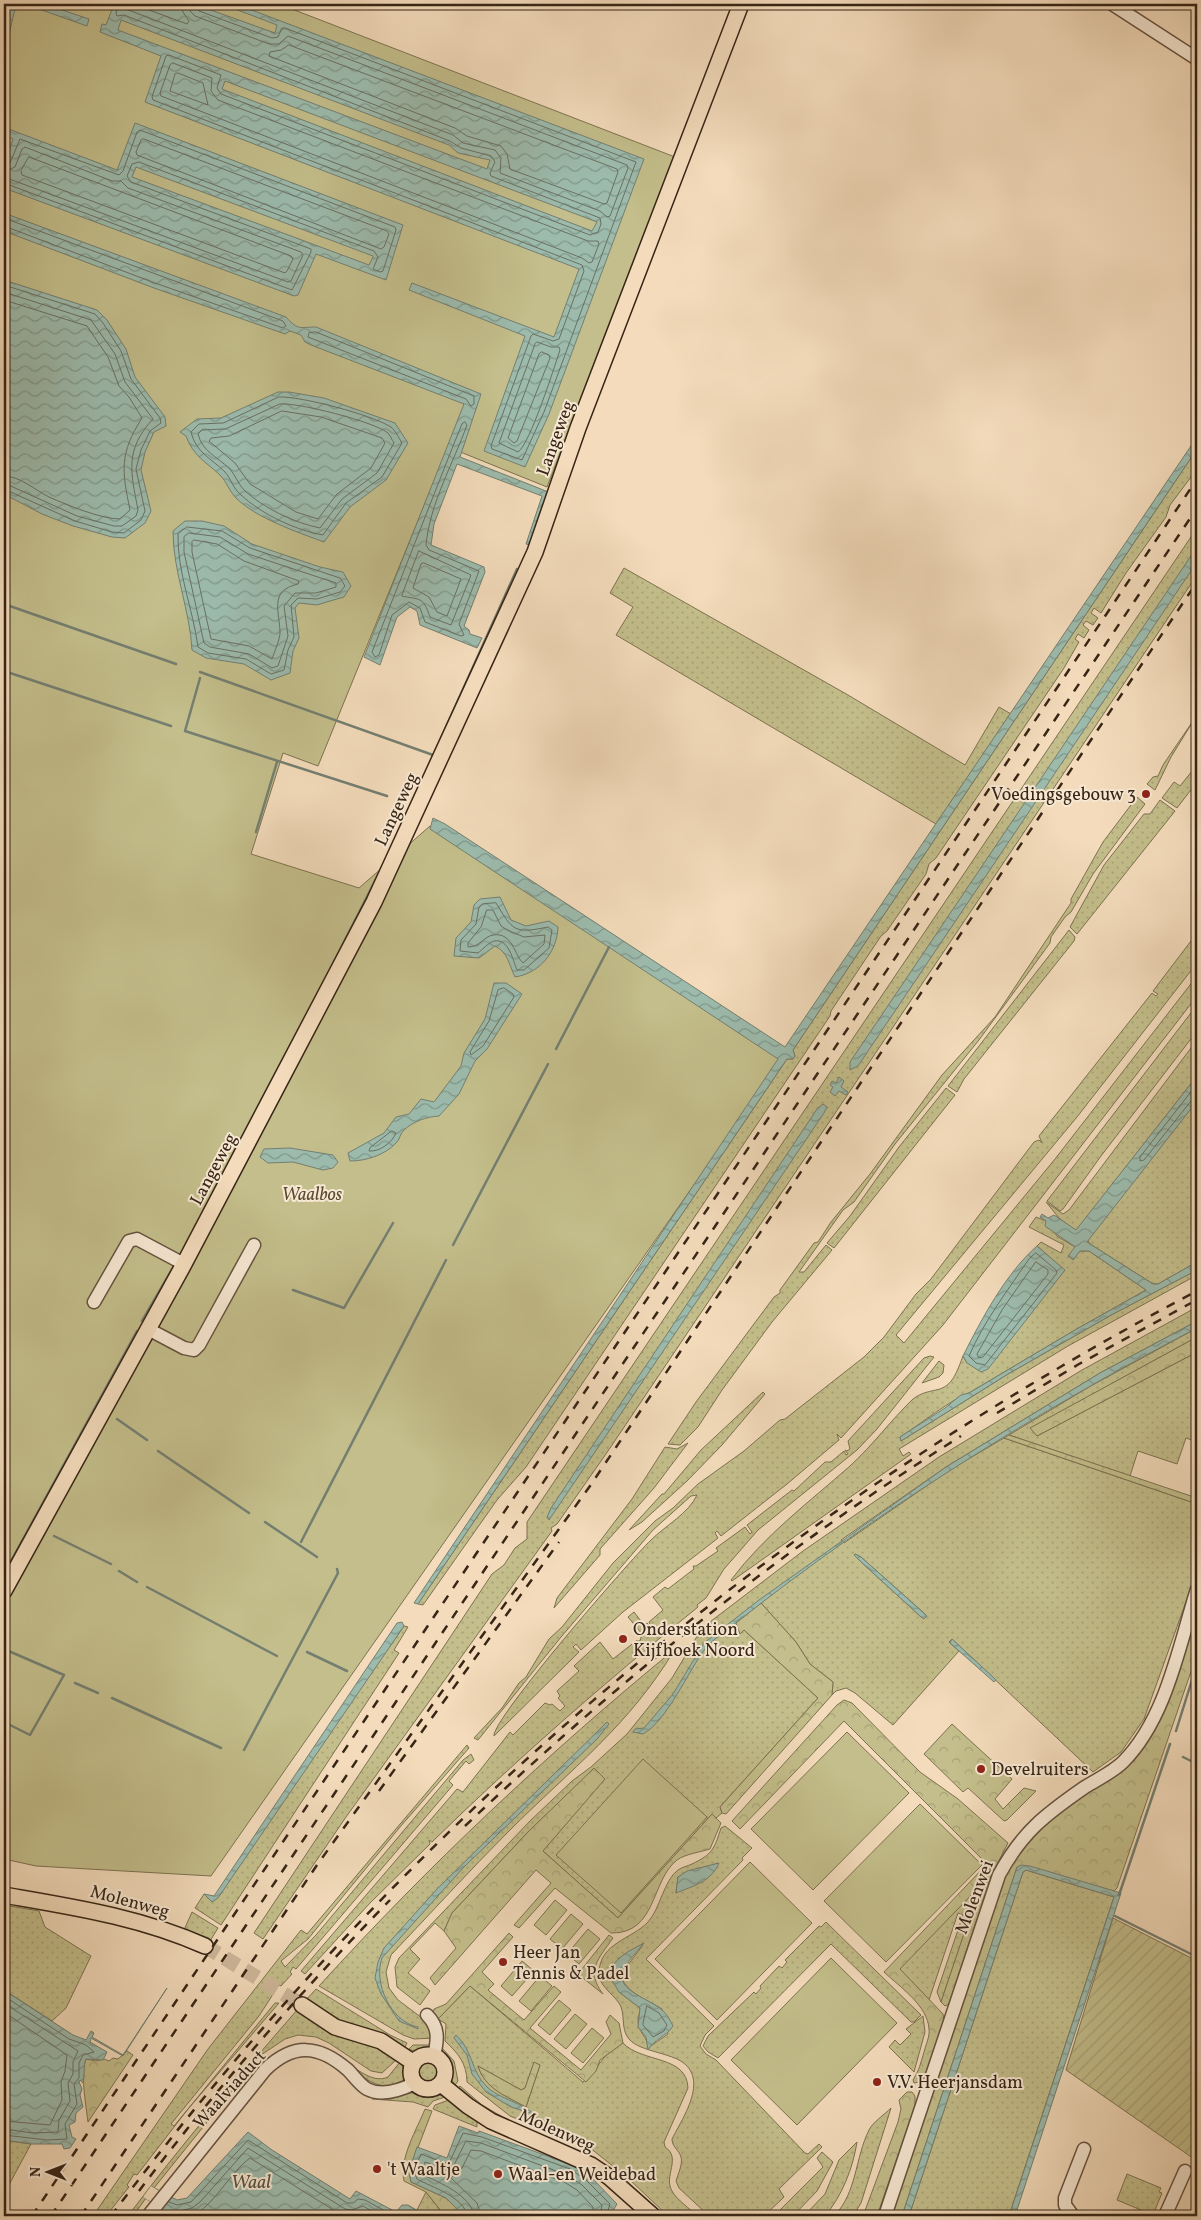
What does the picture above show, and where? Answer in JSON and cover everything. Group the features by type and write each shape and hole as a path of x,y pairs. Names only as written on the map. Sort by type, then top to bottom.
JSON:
{"main road":[{"name":"Langeweg","path":"4,1591 184,1264 374,902 535,552 578,428 740,4"},
{"name":"Molenweg","path":"4,1895 96,1910 134,1919 205,1946"},
{"path":"302,2005 335,2027 381,2041 414,2063"},
{"path":"422,2056 434,2056 441,2060 445,2068 445,2076 441,2084 428,2090 415,2083 411,2073 414,2063 422,2056"},
{"name":"Molenweg","path":"441,2084 468,2106 491,2121 590,2164 609,2177 653,2216"}],"street":[{"path":"1112,4 1197,59"},
{"path":"94,1302 129,1241 137,1239 184,1264"},
{"path":"148,1329 184,1348 194,1350 199,1345 254,1245"},
{"name":"Molenwei","path":"884,2216 999,1875 1007,1860 1032,1827 1060,1804 1121,1764 1138,1746 1161,1703 1197,1589"},
{"path":"426,2014 433,2021 437,2030 434,2056"},
{"name":"Waalviaduct","path":"148,2216 264,2070 276,2059 290,2052 302,2049 324,2054 346,2068 367,2089 390,2092 415,2083"},
{"path":"1073,2216 1065,2206 1065,2198 1084,2149"},
{"path":"1166,2216 1185,2171"}],"green space":[{"name":"Waalbos","path":"4,4 279,4 675,157 547,487 448,447 318,766 283,753 251,854 359,888 430,826 784,1056 211,1876 36,1866 4,1859"},
{"path":"1197,449 1197,469 1170,505 1166,517 1126,573 1101,613 1094,608 1091,613 1098,618 1093,625 1086,621 1083,625 1089,630 1084,638 1078,634 1075,639 1079,642 1064,668 936,858 929,864 926,874 887,931 881,936 831,1011 830,1016 526,1467 497,1500 423,1605 418,1604 787,1059 793,1059 795,1056 793,1050"},
{"path":"1197,528 1197,575 608,1451 557,1524 551,1528 552,1531 346,1817 263,1939 254,1933 492,1574 504,1565 515,1548 527,1539 527,1522"},
{"path":"624,568 848,695 965,765 999,707 1011,714 936,824 616,635 633,607 610,593"},
{"path":"1197,715 1171,757 1155,790 1147,784 1153,777 1158,776 1163,765"},
{"path":"1197,765 1197,782 1177,808 1162,798 1174,782 1180,786"},
{"path":"1137,797 1145,804 1093,874 1071,912 1065,917 1051,937 1050,943 979,1040 895,1144 854,1202 843,1210 799,1272 804,1272 826,1245 832,1250 772,1322 722,1390 698,1427 680,1445 668,1444 696,1402 774,1297 780,1293 780,1290 814,1243 818,1242 831,1222 870,1174 942,1075 995,1017 1071,903 1071,899 1103,842"},
{"path":"1160,800 1175,811 1077,934 1070,927 1104,865 1144,814 1150,814"},
{"path":"1069,930 1075,937 1074,941 964,1079 957,1092 948,1086"},
{"path":"1197,933 1197,963 1077,1117 896,1335 904,1343 1055,1159 1197,976 1197,996 943,1325 841,1438 837,1434 839,1440 721,1536 717,1531 715,1533 718,1538 623,1612 581,1650 576,1644 573,1647 579,1652 494,1736 499,1724 515,1701 564,1639 638,1553 683,1513 697,1495 691,1496 653,1530 561,1637 478,1740 474,1738 502,1708 519,1683 526,1677 549,1639 562,1627 613,1563 655,1521 673,1508 698,1484 744,1451 780,1420 785,1419 864,1357 884,1337 916,1294 931,1279 1034,1142 1039,1140 1042,1143 1039,1136 1152,993 1156,996 1158,994 1153,991"},
{"path":"1197,1005 1197,1031 1060,1211 1047,1201"},
{"path":"1197,1040 1197,1076 1076,1231 1059,1218 1046,1202 1063,1214 1069,1210"},
{"path":"946,1088 955,1095 834,1248 827,1243 850,1216 899,1147"},
{"path":"1197,1101 1197,1262 1158,1284 1153,1284 1090,1244 1087,1239"},
{"path":"1036,1217 1046,1221 1057,1236 1075,1247 1073,1260 1080,1251 1089,1251 1146,1290 963,1395 900,1437 901,1441 1008,1374 1113,1314 1197,1270 1197,1275 1068,1346 899,1449 903,1456 909,1452 911,1454 732,1581 758,1548 850,1466 913,1399 921,1394 947,1386 954,1377 963,1356 967,1363 1064,1270 1037,1246 1041,1242 1061,1253 1064,1245 1029,1227"},
{"path":"1197,1307 1197,1321 1100,1373 946,1467 841,1540 844,1543 948,1471 1004,1438 1197,1504 1197,1571 1144,1719 1121,1752 1093,1772 952,1639 949,1642 959,1651 893,1725 855,1693 846,1688 836,1691 832,1695 833,1682 810,1664 796,1642 761,1603 741,1633 744,1630 818,1698 720,1807 722,1813 716,1818 712,1814 618,1918 543,1851 604,1779 594,1769 528,1832 452,1913 444,1931 435,1923 410,1949 420,1959 408,1973 430,1991 420,2005 397,1987 395,1967 399,1958 530,1821 572,1781 591,1767 627,1734 672,1678 702,1628 803,1551 939,1457 1082,1370","holes":["855,1554 861,1557 925,1614 921,1617 858,1559"]},
{"path":"1197,1328 1197,1337 1031,1428 1037,1436 1197,1352 1197,1424 1195,1429 1197,1431 1197,1442 1186,1438 1177,1464 1138,1451 1130,1476 1009,1435 1089,1387"},
{"path":"1197,1337 1197,1352 1037,1436 1030,1428"},
{"path":"934,1357 877,1429 857,1450 758,1530 724,1569 706,1598 697,1605 698,1607 562,1722 432,1842 429,1840 430,1844 370,1903 305,1974 301,1971 457,1789 463,1792 510,1732 513,1735 545,1703 552,1704 560,1711 565,1706 558,1698 560,1696 557,1691 579,1671 574,1666 600,1642 613,1659 636,1641 640,1641 642,1634 628,1617 634,1612 644,1625 647,1623 651,1627 649,1622 663,1610 653,1597 665,1587 668,1589 694,1569 693,1566 696,1566 718,1551 716,1548 745,1527 750,1534 752,1532 747,1525 792,1490 794,1491 825,1462 831,1462 844,1451 846,1455 848,1454 845,1450 850,1449 848,1441 924,1358"},
{"path":"939,1361 944,1365 943,1373 939,1377 922,1383"},
{"path":"763,1392 765,1394 722,1445 687,1481 642,1522 629,1530 664,1494 701,1450"},
{"path":"1009,1435 1197,1498 1197,1504 1004,1438"},
{"path":"688,1443 654,1488 600,1549 600,1555 554,1608 557,1598 632,1499 665,1447 677,1449"},
{"path":"761,1603 796,1642 810,1664 833,1682 832,1695 726,1814 722,1813 720,1807 818,1698 744,1630 740,1634 736,1623"},
{"path":"1197,1603 1197,1654 1117,1888 1114,1891 1017,1867 902,2216 887,2216 1007,1869 1035,1831 1137,1753"},
{"path":"404,1626 408,1627 394,1650 399,1653 221,1925 195,1908 204,1894 212,1902"},
{"path":"675,1649 657,1676 619,1724 494,1846 391,1955 386,1972 389,1988 398,2000 430,2024 434,2038 414,2039 403,2035 319,1986 403,1897 491,1811 581,1729"},
{"path":"844,1700 852,1703 920,1772 958,1799 1008,1843 991,1876 949,2004 945,2006 941,2002 980,1886 900,1969 943,2014 944,2020 923,2081 914,2083 913,2080 920,2066 928,2037 927,2021 924,2012 912,1997 884,1972 987,1864 844,1721 740,1829 732,1821 837,1705"},
{"path":"952,1724 1012,1779 995,1799 1003,1809 1024,1788 1036,1791 1007,1820 1004,1821 968,1788 963,1792 924,1754"},
{"path":"847,1732 909,1793 813,1890 751,1829"},
{"path":"467,1745 469,1748 400,1827 308,1939 281,1961 285,1967 316,1935 463,1760 471,1754 474,1760 469,1764 466,1761 449,1781 453,1785 296,1969 293,1967 290,1972 292,1974 281,1986 279,1985 259,2016 171,2124 174,2126 275,2003 279,2003 188,2109 137,2175 134,2174 127,2185 129,2187 106,2216 93,2216 208,2049 301,1930 307,1934"},
{"path":"643,1759 707,1817 621,1913 556,1855"},
{"path":"594,1768 605,1779 543,1851 618,1918 712,1814 721,1823 710,1849 677,1860 662,1880 652,1904 637,1925 626,1931 611,1933 555,1888 519,1928 514,1925 551,1883 536,1870 435,1985 430,1978 456,1948 444,1931 452,1913 528,1832"},
{"path":"920,1804 982,1865 886,1962 824,1901"},
{"path":"725,1826 752,1848 742,1858 743,1860 646,1959 714,2026 705,2035 700,2046 706,2054 716,2060 805,2153 808,2154 819,2144 822,2147 779,2189 784,2197 764,2216 709,2216 679,2188 676,2181 681,2160 672,2139 688,2109 692,2097 693,2076 687,2066 677,2059 641,2047 629,2039 625,2031 621,2007 603,1985 599,1977 601,1962 605,1954 648,1922 673,1875 680,1869 709,1854 721,1828","holes":["718,1863 676,1893 678,1877","643,1945 621,1974 626,1986 631,1991 662,2009 668,2034 648,2048 648,2044 638,2025 640,2008 619,1992 618,1959"]},
{"path":"750,1862 812,1923 717,2020 655,1959"},
{"path":"1026,1870 1114,1897 1009,2216 909,2216 1023,1872"},
{"path":"981,1885 941,2002 937,1992 963,1915 958,1913 929,2000 899,1969"},
{"path":"555,1900 567,1910 546,1935 534,1925"},
{"path":"4,1905 39,1911 45,1927 91,1956 66,2008 52,2021 4,1990 4,1974 10,1967 4,1963"},
{"path":"192,1912 218,1928 210,1941 184,1930"},
{"path":"571,1914 583,1924 562,1949 550,1939"},
{"path":"1113,1918 1197,1961 1197,2161 1066,2070"},
{"path":"826,1922 921,2015 914,2022 911,2022 831,1944 718,2058 708,2052 703,2046 708,2036 754,1992 756,1994 761,1988 760,1986 779,1966 782,1968 787,1962 785,1960 819,1926 821,1927"},
{"path":"588,1929 600,1939 579,1964 567,1954"},
{"path":"509,1933 513,1937 482,1972 494,1984 488,1990 524,2020 554,1986 561,1992 530,2028 581,2070 611,2034 606,2022 610,2015 619,2023 623,2043 600,2060 596,2071 586,2082 470,1986 438,2019 433,2014 434,2009 446,2004"},
{"path":"609,1935 613,1938 599,1958 595,1971 595,1978 603,1994 578,1974"},
{"path":"831,1958 897,2023 797,2125 731,2060"},
{"path":"522,1961 534,1971 512,1996 501,1986"},
{"path":"540,1976 552,1986 531,2011 519,2001"},
{"path":"470,1986 583,2082 605,2056 623,2043 641,2054 672,2065 680,2070 686,2077 688,2088 664,2142 665,2147 672,2156 670,2185 672,2191 680,2201 698,2216 668,2216 629,2179 594,2151 574,2141 510,2116 467,2082 467,2076 461,2059 445,2041 446,2024 438,2019","holes":["534,2063 540,2065 526,2107 491,2086 481,2074 478,2066 521,2090 525,2088"]},
{"path":"316,1989 390,2035 407,2043 405,2047 379,2033 339,2022 305,2001"},
{"path":"559,2000 571,2010 550,2035 538,2025"},
{"path":"297,2010 326,2030 379,2046 397,2059 382,2073 371,2071 329,2043 316,2037 298,2035 285,2039 261,2055 154,2188 152,2186 133,2216 128,2216 189,2137"},
{"path":"575,2014 587,2024 566,2049 554,2039"},
{"path":"923,2016 925,2032 914,2072 889,2047 895,2040 900,2045 911,2034 906,2029"},
{"path":"592,2028 604,2038 583,2063 571,2053"},
{"path":"413,2045 432,2045 428,2050 422,2052 409,2049"},
{"path":"442,2048 454,2061 458,2081 455,2085 450,2077"},
{"path":"127,2051 133,2055 88,2122 83,2080 86,2059 96,2061 104,2059 109,2061 113,2058 118,2059"},
{"path":"337,2055 368,2076 382,2079 388,2077 400,2062 405,2070 406,2077 397,2084 379,2085 352,2069"},
{"path":"534,2062 540,2065 526,2107 491,2086 481,2074 478,2066 521,2090 525,2088"},
{"path":"428,2063 434,2066 437,2072 434,2078 428,2081 422,2078 419,2072 422,2066"},
{"path":"460,2086 482,2105 513,2123 497,2119 460,2091 458,2088"},
{"path":"415,2092 437,2094 445,2097 433,2101 428,2107 413,2102 372,2099 373,2097 395,2097"},
{"path":"907,2092 912,2092 915,2096 915,2106 877,2216 863,2216 898,2122 901,2109 899,2100"},
{"path":"449,2100 477,2118 477,2127 433,2109 435,2105"},
{"path":"891,2108 861,2203 853,2216 834,2216 842,2207 847,2197 869,2130"},
{"path":"425,2109 432,2111 409,2171 411,2182 446,2198 464,2216 445,2216 426,2192 404,2181 403,2172 406,2153"},
{"path":"4,2140 31,2144 4,2194"},
{"path":"857,2142 853,2162 837,2200 825,2216 804,2216 825,2194 839,2160"},
{"path":"822,2152 833,2162 817,2191 793,2216 774,2216 823,2167 817,2158"},
{"path":"1127,2174 1161,2188 1159,2192 1162,2193 1153,2215 1117,2200"},
{"path":"426,2192 445,2216 425,2216 417,2210"}],"water":[{"path":"4,4 16,4 4,57"},
{"path":"36,4 44,4 89,19 87,26 36,8"},
{"path":"114,4 194,4 275,33 277,25 222,4 236,4 644,159 549,414 525,467 484,451 525,336 409,290 412,283 554,337 579,269 145,102 161,56 100,32 102,24 106,25","holes":["121,20 449,145 458,153 490,160 487,169 118,30","225,81 597,222 592,231 222,89"]},
{"path":"135,123 403,225 386,280 316,254 298,295 294,296 4,188 4,167 13,139 4,134 6,128 117,170","holes":["136,167 373,256 369,265 132,177"]},
{"path":"4,213 286,317 302,328 316,327 481,394 460,457 551,493 530,545 526,544 542,496 457,464 434,524 431,545 484,567 485,572 464,626 469,630 470,634 482,638 477,648 420,625 417,611 410,607 397,617 380,665 364,657 464,404 311,345 305,342 301,335 290,331 285,334 154,288 4,231"},
{"path":"4,280 97,310 107,320 126,349 135,377 165,417 166,426 154,432 145,452 141,470 151,511 145,523 125,538 112,537 73,526 42,514 4,494"},
{"path":"278,392 324,398 395,423 408,443 386,480 350,507 324,542 277,524 244,505 234,495 220,475 196,454 186,436 180,432 197,419 221,418"},
{"path":"1197,437 1197,449 793,1050 795,1056 793,1059 787,1059 418,1604 414,1603 778,1059 430,829 433,818 445,824 785,1047"},
{"path":"185,521 202,521 224,526 252,544 320,567 343,572 351,586 344,597 317,605 299,603 295,608 299,638 293,651 290,673 271,680 244,664 206,658 192,650 191,635 178,576 173,531"},
{"path":"1197,547 1197,562 858,1066 850,1070 850,1062"},
{"path":"500,897 511,920 526,926 549,921 558,927 551,953 539,966 524,975 515,977 508,959 495,946 479,958 454,956 456,938 471,922 474,905 480,899"},
{"path":"494,983 506,983 522,994 487,1049 475,1061 459,1094 439,1116 420,1120 408,1127 403,1131 397,1142 386,1151 362,1160 350,1161 348,1153 384,1133 396,1117 409,1114 421,1099 434,1102 461,1066 464,1053 485,1019"},
{"path":"1197,1076 1197,1101 1087,1242 1153,1284 1158,1284 1197,1262 1197,1270 1113,1314 1008,1374 901,1441 900,1437 945,1408 961,1395 969,1393 1146,1290 1089,1251 1080,1251 1073,1260 1068,1256 1075,1247 1045,1226 1046,1221 1040,1217 1042,1214 1048,1218 1054,1215 1076,1230"},
{"path":"839,1077 844,1081 841,1087 848,1092 846,1095 839,1091 835,1096 830,1092 833,1087 830,1085 832,1081 836,1083"},
{"path":"823,1104 827,1107 824,1113 549,1520 547,1517 551,1508 817,1109"},
{"path":"290,1148 333,1155 338,1162 333,1168 323,1170 293,1162 268,1163 260,1157 264,1149"},
{"path":"1037,1246 1065,1270 988,1369 981,1372 967,1363 963,1356 986,1312 1005,1283"},
{"path":"1197,1321 1197,1328 1077,1393 960,1464 903,1501 791,1580 712,1642 698,1658 661,1718 643,1734 633,1732 635,1729 644,1728 673,1694 704,1643 759,1600 946,1467 1100,1373"},
{"path":"855,1554 861,1557 927,1616 924,1619 921,1617 858,1559"},
{"path":"402,1622 404,1626 218,1898 212,1902 204,1894 214,1896 397,1623"},
{"path":"952,1639 996,1680 994,1682 950,1643"},
{"path":"607,1722 609,1724 597,1739 464,1867 382,1958 380,1979 386,2000 400,2018 408,2024 418,2027 418,2029 399,2021 381,1994 375,1978 378,1962 384,1948 437,1889"},
{"path":"719,1863 706,1879 676,1893 678,1877 687,1871"},
{"path":"1021,1865 1121,1893 1015,2216 1009,2216 1114,1897 1026,1870 1023,1872 909,2216 902,2216 1017,1867"},
{"path":"644,1943 632,1957 623,1972 624,1984 664,2012 673,2026 653,2043 648,2050 646,2037 638,2027 640,2008 619,1992 609,1975 618,1960 627,1952"},
{"path":"167,1988 123,2056 91,2038 90,2042 107,2052 103,2060 86,2059 83,2083 80,2080 79,2082 82,2089 80,2095 83,2107 76,2113 75,2122 69,2125 72,2137 76,2139 70,2148 64,2149 62,2144 31,2144 4,2140 4,1990 73,2035 86,2040 91,2031 94,2033 92,2037 123,2055"},
{"path":"456,2035 462,2041 478,2074 487,2087 533,2114 511,2107 486,2092 472,2074 467,2055 454,2038"},
{"name":"Waal-en Weidebad","path":"459,2126 478,2133 479,2131 572,2165 590,2176 617,2204 610,2216 464,2216 446,2198 411,2182 409,2171 417,2147 447,2158"},
{"name":"Waal","path":"248,2132 272,2150 350,2199 356,2191 396,2212 402,2205 408,2205 425,2215 164,2216 156,2205 143,2197 151,2186 177,2200 187,2198"}],"pier":[{"path":"151,2186 170,2198 156,2205 143,2197"}],"waterway":[{"path":"425,774 517,569"},
{"path":"4,604 176,664"},
{"path":"4,671 171,726"},
{"path":"200,672 433,755"},
{"path":"200,678 185,731 387,796"},
{"path":"256,832 277,762"},
{"path":"331,968 384,863"},
{"path":"556,1049 609,947"},
{"path":"453,1245 548,1064"},
{"path":"293,1290 344,1308 393,1223"},
{"path":"301,1542 446,1260"},
{"path":"142,1321 174,1266"},
{"path":"4,1574 137,1331"},
{"path":"117,1419 147,1440"},
{"path":"158,1451 249,1513"},
{"path":"265,1522 317,1557"},
{"path":"54,1536 111,1564"},
{"path":"244,1750 338,1573 337,1569"},
{"path":"119,1571 137,1582"},
{"path":"147,1587 277,1656"},
{"path":"4,1649 64,1675 30,1735 4,1722"},
{"path":"307,1652 347,1671"},
{"path":"1176,1731 1197,1664"},
{"path":"75,1683 98,1693"},
{"path":"112,1698 221,1748"},
{"path":"1119,1895 1170,1744"},
{"path":"1183,1757 1197,1764"},
{"path":"1115,1916 1197,1957"}],"tunnel":[{"path":"205,1946 302,2005"}],"railway":[{"path":"32,2216 1197,479"},
{"path":"51,2216 1197,508"},
{"path":"81,2216 317,1865 590,1486 1197,582"},
{"path":"111,2216 223,2075 343,1940 469,1813 602,1693 742,1580 888,1476 1040,1379 1197,1291"},
{"path":"997,1413 1079,1364 1191,1303"},
{"path":"465,1826 523,1772 642,1668 766,1570 895,1479 961,1436"},
{"path":"379,1791 559,1542"},
{"path":"139,2191 198,2115 260,2041 390,1900"}],"place":[{"name":"Voedingsgebouw 3","path":"1146,794"},
{"name":"Onderstation Kijfhoek Noord","path":"623,1639"},
{"name":"Develruiters","path":"981,1769"},
{"name":"Heer Jan Tennis & Padel","path":"503,1962"},
{"name":"V.V. Heerjansdam","path":"877,2082"},
{"name":"'t Waaltje","path":"377,2169"},
{"name":"Waal-en Weidebad","path":"498,2174"}]}
